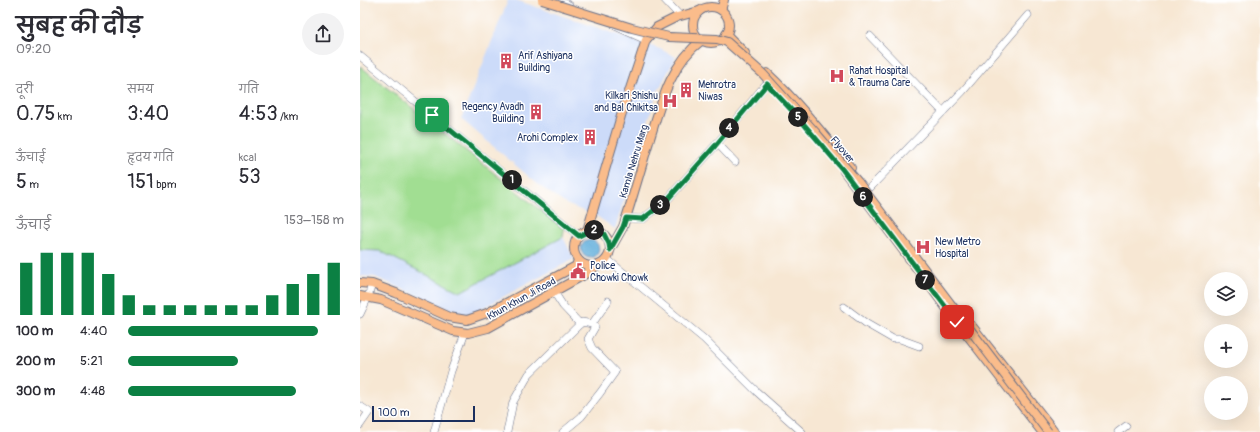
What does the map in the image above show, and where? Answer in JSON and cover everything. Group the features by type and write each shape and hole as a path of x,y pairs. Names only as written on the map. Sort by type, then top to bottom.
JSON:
{"main road":[{"name":"Flyover","path":"542,0 632,28 669,37 718,39 727,42 763,74 858,182 1048,432"},
{"path":"720,10 724,0"},
{"path":"587,231 621,116 646,40 657,27 680,16 699,11 711,3 720,9 728,20 726,34 715,42"},
{"path":"699,11 693,21 693,29 697,36 702,40 715,42 725,46 769,81"},
{"path":"726,34 769,81 842,169 865,193 936,280 1055,432"},
{"name":"Kamla Nehru Marg","path":"610,250 623,227 666,86 693,47 702,40"},
{"path":"865,193 941,301 1042,432"},
{"path":"594,230 604,234 610,250 607,259 597,266 583,264 578,260 574,245 579,236 587,231 594,230"},
{"name":"Khun Khun Ji Road","path":"360,283 372,284 449,316 467,320 488,313 576,266 578,260"},
{"name":"Khun Khun Ji Road","path":"364,297 381,300 452,330 468,333 488,328 554,292 597,266"}],"street":[{"path":"557,0 646,40"},
{"path":"665,0 680,16"},
{"path":"865,193 971,82 1028,15"},
{"path":"870,36 943,112"},
{"path":"360,56 579,236"},
{"path":"626,218 643,219 667,200 769,81"},
{"path":"717,143 735,162"},
{"path":"607,259 704,339 757,392 802,432"},
{"path":"360,314 364,297 372,284"},
{"path":"554,292 563,306 580,324"},
{"path":"592,324 608,301"},
{"path":"844,306 867,324 893,339 900,339 919,346"},
{"path":"507,432 513,402 529,374 582,322 592,324"},
{"path":"563,432 581,417 614,372 592,348 588,339 595,327 592,324"},
{"path":"434,432 451,371 464,332"},
{"path":"360,406 368,412 360,424"},
{"path":"1118,432 1126,426"}],"shaded area":[{"path":"508,0 516,0 660,49 676,57 657,93 615,229 598,217 566,204 540,186 461,119"},
{"path":"563,237 574,259 475,312 466,315 375,277 360,276 360,250 380,251 460,292"}],"green space":[{"path":"360,66 564,229 563,237 460,292 380,251 360,250"}],"water":[{"path":"590,240 596,243 599,249 596,255 590,258 584,255 581,249 584,243"}],"place":[{"name":"Arif Ashiyana Building","path":"506,61"},
{"name":"Rahat Hospital & Trauma Care","path":"837,76"},
{"name":"Mehrotra Niwas","path":"686,90"},
{"name":"Kilkari Shishu and Bal Chikitsa","path":"670,101"},
{"name":"Regency Avadh Building","path":"536,112"},
{"name":"Arohi Complex","path":"590,137"},
{"name":"New Metro Hospital","path":"923,247"},
{"name":"Police Chowki Chowk","path":"578,271"}],"route":[{"path":"432,115 579,236 582,233 591,230 604,234 607,238 610,250 623,227 626,218 643,219 667,200 767,84 797,116 842,169 957,322"}]}
